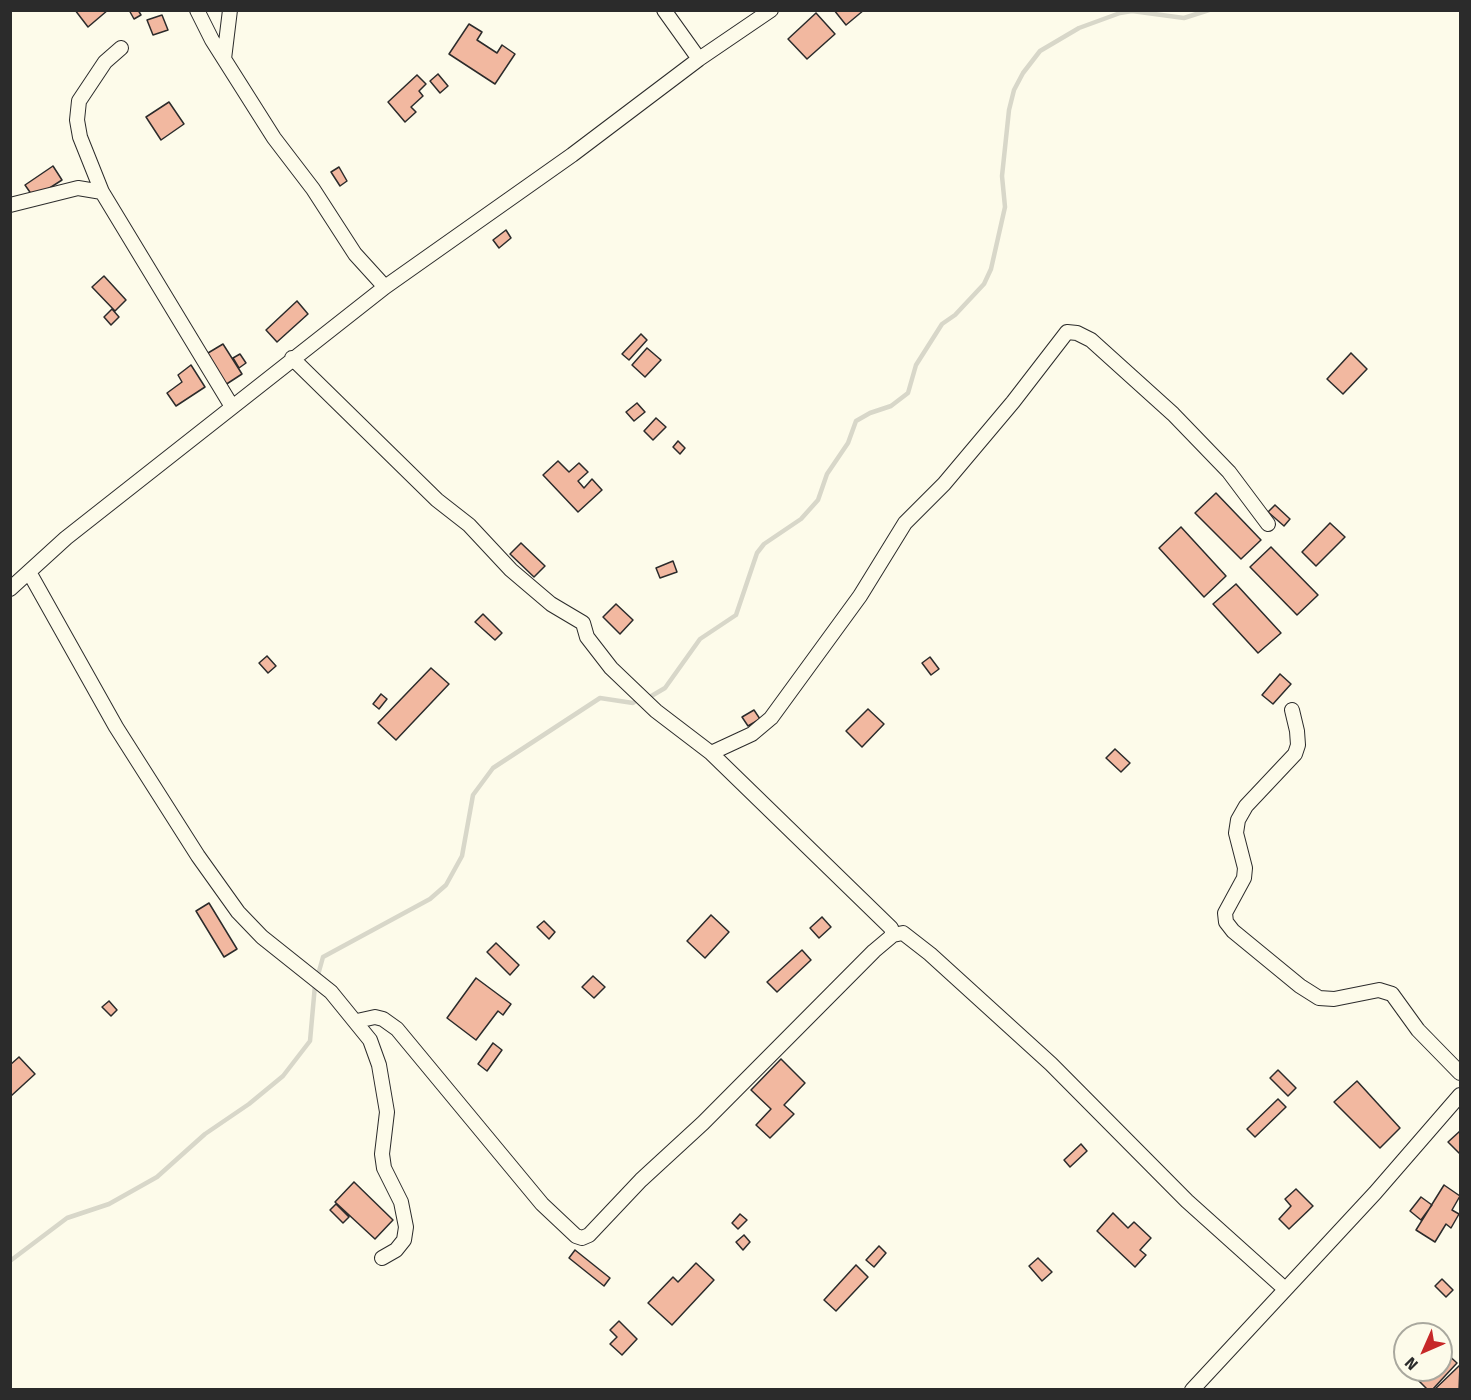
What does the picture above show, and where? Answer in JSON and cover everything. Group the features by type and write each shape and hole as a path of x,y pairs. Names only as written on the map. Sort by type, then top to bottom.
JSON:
{"street":[{"path":"197,10 224,59 355,254 384,287"},
{"path":"224,59 230,10"},
{"path":"664,10 699,59"},
{"path":"10,589 66,538 231,405 384,287 572,155 699,59 771,10"},
{"path":"121,48 105,62 79,101 77,120 80,137 102,192 231,405"},
{"path":"10,205 78,188 102,192"},
{"path":"711,753 752,734 778,710 881,564 905,523 944,484 1067,333 1077,333 1090,340 1173,414 1229,472 1268,524"},
{"path":"292,358 437,500 469,525 511,570 551,604 583,623 587,637 611,668 656,711 711,753 891,928 892,935"},
{"path":"29,572 116,727 198,856 238,912 262,937 332,992 370,1040 379,1065 387,1112 382,1154 389,1181 405,1215 404,1240 396,1250 382,1258"},
{"path":"1292,710 1298,731 1298,745 1295,754 1246,806 1238,820 1236,833 1245,868 1244,878 1225,912 1226,922 1233,931 1292,979 1320,998 1334,999 1379,990 1392,994 1418,1030 1461,1074"},
{"path":"357,1021 383,1019 397,1029 542,1204 576,1236 582,1238 590,1234 641,1180 703,1123 892,935 903,933 930,954 1051,1064 1187,1201 1285,1289"},
{"path":"1192,1389 1461,1095"}],"building":[{"path":"75,10 108,10 88,27"},
{"path":"129,10 138,10 141,15 134,19"},
{"path":"834,10 864,10 846,25"},
{"path":"816,13 835,34 807,59 788,39"},
{"path":"162,15 168,30 153,35 147,20"},
{"path":"469,24 482,32 477,40 497,53 502,45 515,54 495,84 449,54"},
{"path":"438,74 448,86 440,93 430,81"},
{"path":"417,75 426,84 419,91 423,96 411,107 416,112 405,122 388,102"},
{"path":"169,102 184,124 161,140 146,117"},
{"path":"53,166 62,180 34,198 25,185"},
{"path":"339,167 347,181 340,186 331,172"},
{"path":"506,230 511,238 499,248 493,240"},
{"path":"104,276 126,300 115,311 92,287"},
{"path":"297,301 308,314 277,342 266,330"},
{"path":"112,309 119,317 111,325 104,317"},
{"path":"641,334 647,340 629,360 622,354"},
{"path":"223,344 242,374 222,387 203,356"},
{"path":"647,348 661,360 645,377 632,365"},
{"path":"1351,353 1367,369 1343,394 1327,379"},
{"path":"240,354 246,363 239,368 233,358"},
{"path":"191,365 205,387 176,406 167,393 182,382 178,375"},
{"path":"637,403 645,412 634,421 626,412"},
{"path":"656,418 666,427 653,440 644,431"},
{"path":"678,441 685,448 680,454 673,447"},
{"path":"558,461 569,472 579,463 588,472 578,481 584,488 592,479 602,490 578,512 543,475"},
{"path":"1216,493 1261,540 1241,559 1195,513"},
{"path":"1275,505 1290,519 1284,526 1268,512"},
{"path":"1330,523 1345,537 1316,566 1302,552"},
{"path":"1181,527 1226,576 1204,597 1159,548"},
{"path":"521,543 545,566 534,577 510,554"},
{"path":"1271,547 1318,595 1297,615 1250,567"},
{"path":"673,561 677,572 660,578 656,568"},
{"path":"1236,584 1281,633 1258,653 1213,604"},
{"path":"616,604 633,620 620,634 603,617"},
{"path":"483,614 502,633 495,640 475,622"},
{"path":"267,656 276,666 268,673 259,663"},
{"path":"930,657 939,669 931,675 922,663"},
{"path":"431,668 449,684 396,740 378,723"},
{"path":"1280,674 1291,684 1273,704 1262,695"},
{"path":"381,694 387,699 379,709 373,704"},
{"path":"868,709 884,724 862,747 846,731"},
{"path":"754,710 760,719 748,726 742,717"},
{"path":"1115,749 1130,763 1121,772 1106,758"},
{"path":"209,903 237,949 224,957 196,911"},
{"path":"711,915 729,932 705,958 687,941"},
{"path":"822,917 831,927 819,938 810,928"},
{"path":"544,921 555,932 549,939 537,927"},
{"path":"496,943 519,965 510,975 487,952"},
{"path":"802,950 811,960 777,992 767,982"},
{"path":"593,976 605,987 594,998 582,987"},
{"path":"476,978 511,1004 503,1015 498,1011 476,1040 447,1018"},
{"path":"109,1001 117,1010 111,1016 102,1007"},
{"path":"493,1043 502,1050 487,1071 478,1064"},
{"path":"19,1057 35,1074 11,1096 10,1065"},
{"path":"781,1059 805,1083 784,1105 794,1114 770,1138 756,1125 771,1109 751,1090"},
{"path":"1278,1070 1296,1088 1288,1096 1270,1078"},
{"path":"1357,1081 1400,1128 1380,1148 1334,1102"},
{"path":"1278,1099 1286,1107 1255,1137 1247,1129"},
{"path":"1460,1131 1460,1152 1459,1153 1448,1142"},
{"path":"1081,1144 1087,1151 1070,1167 1064,1160"},
{"path":"354,1182 393,1220 375,1239 335,1202"},
{"path":"1444,1185 1460,1196 1452,1210 1459,1214 1451,1228 1446,1224 1435,1242 1416,1230"},
{"path":"1296,1189 1313,1206 1289,1229 1279,1219 1291,1206 1285,1199"},
{"path":"1421,1197 1432,1205 1421,1220 1410,1211"},
{"path":"336,1204 349,1217 343,1223 330,1210"},
{"path":"1113,1213 1128,1228 1134,1222 1151,1238 1140,1250 1146,1255 1135,1267 1097,1231"},
{"path":"740,1214 747,1220 738,1229 732,1223"},
{"path":"744,1235 750,1242 743,1250 736,1242"},
{"path":"879,1246 886,1253 874,1267 866,1260"},
{"path":"575,1250 610,1278 604,1286 569,1258"},
{"path":"1038,1258 1052,1272 1042,1281 1029,1266"},
{"path":"696,1263 714,1280 672,1325 648,1303 673,1277 678,1282"},
{"path":"856,1265 868,1277 836,1311 824,1300"},
{"path":"1442,1279 1453,1290 1446,1297 1435,1286"},
{"path":"619,1321 637,1339 622,1355 610,1344 617,1337 610,1330"},
{"path":"1460,1365 1459,1390 1434,1390 1442,1382 1453,1382 1453,1372"},
{"path":"1420,1382 1439,1382 1432,1390 1428,1390"}],"waterway":[{"path":"648,698 665,688 700,639 736,615 757,553 764,544 801,519 818,500 827,474 848,443 856,421 870,413 891,406 908,393 916,365 942,324 955,315 984,284 991,269 1005,207 1002,176 1009,110 1014,90 1023,73 1040,51 1079,28 1120,13 1132,11 1184,18 1209,10"},
{"path":"318,975 323,957 430,899 446,885 462,856 473,795 493,768 600,698 633,703 636,701"},
{"path":"10,1261 67,1218 109,1204 157,1177 205,1134 249,1104 283,1076 310,1041 315,985"}]}
